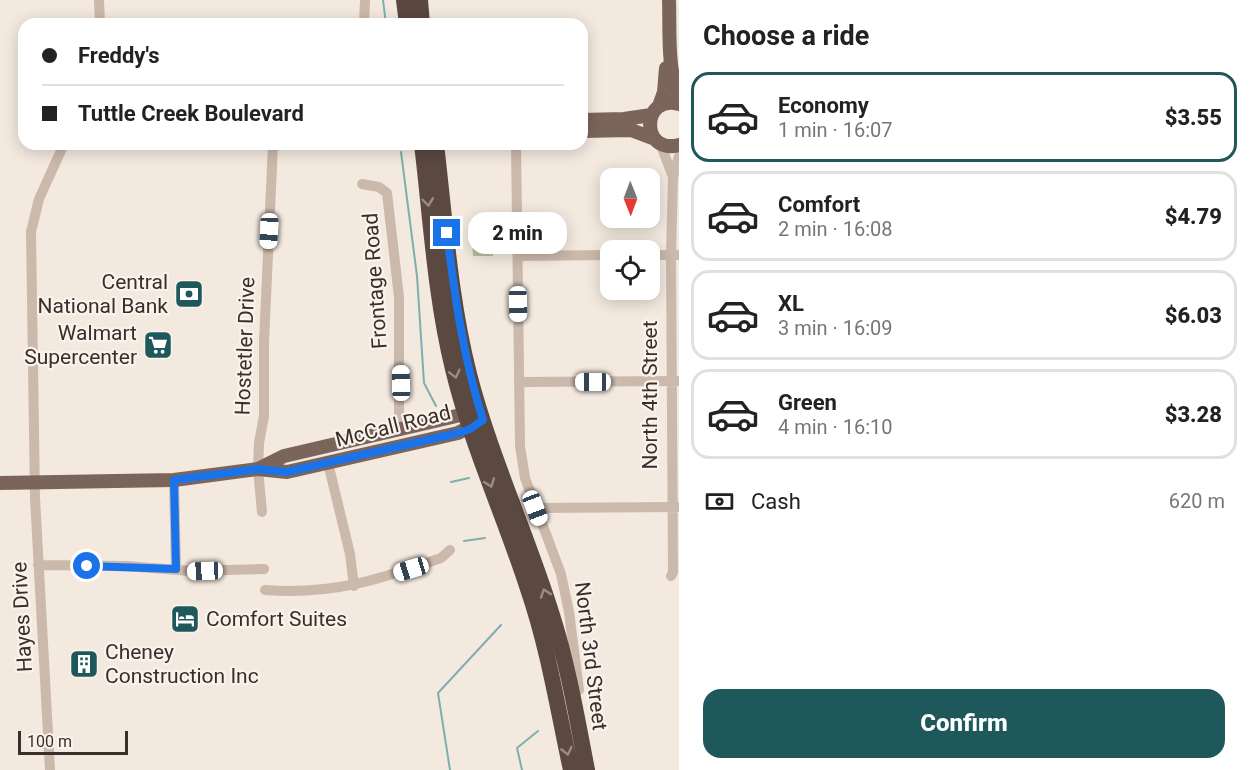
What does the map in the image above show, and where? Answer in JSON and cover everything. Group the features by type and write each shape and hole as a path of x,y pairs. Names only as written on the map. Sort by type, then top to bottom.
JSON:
{"highway":[{"path":"404,0 406,18"},
{"path":"420,0 422,18"},
{"path":"423,150 443,318 472,421 539,624 571,770"},
{"path":"437,150 458,322 469,372 472,421 539,575 562,649 587,770"},
{"path":"558,711 556,679 562,649 572,635"}],"main road":[{"path":"657,141 649,125 664,92 669,54 669,0"},
{"path":"669,54 679,98"},
{"path":"588,120 624,119 655,110 669,102 679,104"},
{"path":"588,130 630,130 670,146 679,145"},
{"name":"McCall Road","path":"0,483 174,480 258,469 287,472 359,455 472,421"},
{"name":"McCall Road","path":"258,469 284,456 399,430 472,421"},
{"path":"359,455 394,436 399,430"},
{"path":"328,463 328,457 363,439"}],"street":[{"path":"99,0 100,18"},
{"path":"364,0 364,18"},
{"name":"North 4th Street","path":"657,141 673,177"},
{"name":"Hayes Drive","path":"50,770 35,482 31,232 39,199 61,150"},
{"name":"Hostetler Drive","path":"262,513 258,469 259,443 264,416 264,342 273,150"},
{"name":"North 3rd Street","path":"516,150 520,446 525,478 561,574 572,635 583,747"},
{"name":"North 4th Street","path":"671,576 675,507 673,177 679,156"},
{"name":"Frontage Road","path":"362,184 380,187 387,193 399,297 401,383 399,430"},
{"path":"518,256 600,255"},
{"path":"519,382 675,381"},
{"path":"328,463 350,554 354,586"},
{"path":"174,480 176,569"},
{"path":"535,508 675,507"},
{"path":"265,590 293,592 354,586 441,558 450,550"},
{"path":"38,565 126,566 190,571 264,569"}],"green space":[{"path":"472,238 493,238 493,256 473,256"}],"waterway":[{"path":"383,0 385,18"},
{"path":"401,152 417,276 424,383 436,406"},
{"path":"451,482 469,478"},
{"path":"464,541 485,538"},
{"path":"450,770 438,693 501,625"},
{"path":"522,770 517,748 538,731"}],"place":[{"name":"Central National Bank","path":"189,294"},
{"name":"Walmart Supercenter","path":"158,345"},
{"name":"Comfort Suites","path":"185,619"},
{"name":"Cheney Construction Inc","path":"84,664"}],"route":[{"path":"87,566 176,569 174,480 258,469 287,472 458,433 470,429 483,420 458,322 447,233"}]}
